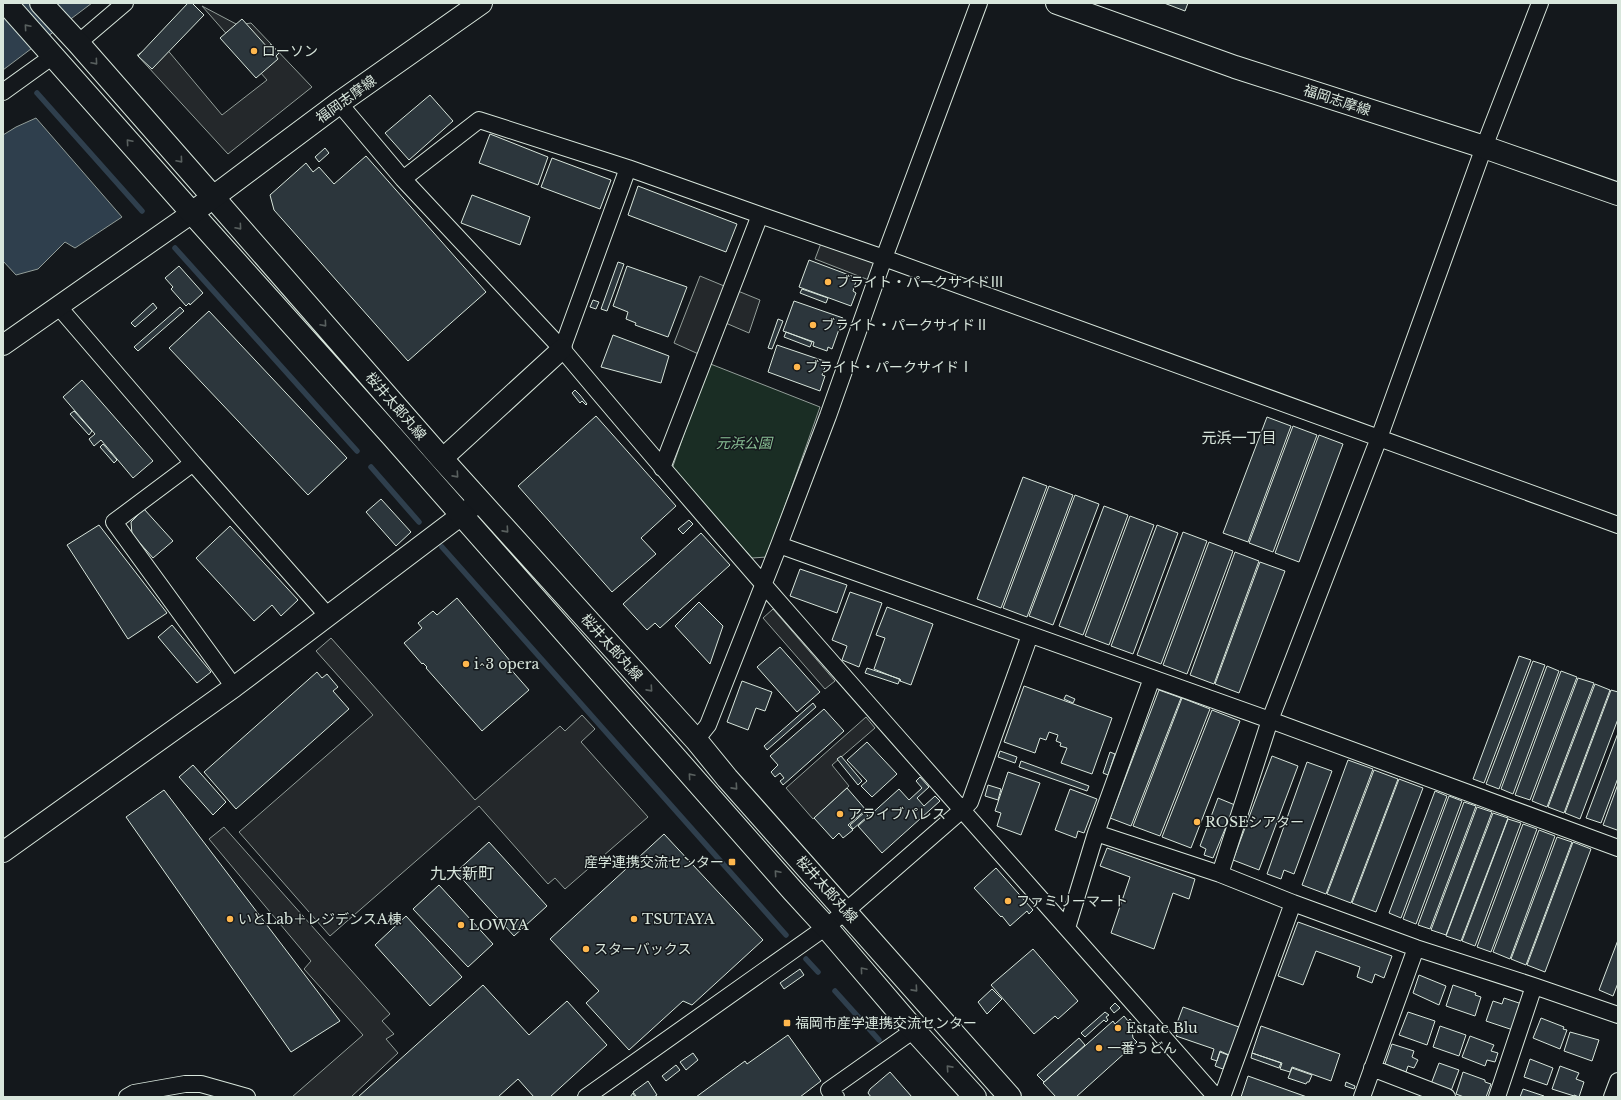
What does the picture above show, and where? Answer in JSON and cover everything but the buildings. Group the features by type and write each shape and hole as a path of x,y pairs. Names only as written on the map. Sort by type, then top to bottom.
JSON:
{"main road":[{"path":"6,3 192,213"},
{"path":"41,3 213,197"},
{"name":"福岡志摩線","path":"192,213 339,103 481,3"},
{"name":"福岡志摩線","path":"1057,3 1235,67 1484,147 1618,194"},
{"name":"桜井太郎丸線","path":"213,197 442,459 696,740 1010,1097"},
{"name":"桜井太郎丸線","path":"192,213 826,927 914,1030 975,1097"}],"street":[{"path":"73,38 126,3"},
{"path":"696,740 708,726 779,545 828,416 884,258 979,3"},
{"path":"1220,874 1270,720 1379,438 1484,147 1540,3"},
{"path":"3,92 50,53"},
{"path":"339,103 403,179 562,349 763,585 1216,1097"},
{"path":"403,179 479,120 628,168 884,258 1618,525"},
{"path":"442,459 562,349 628,168"},
{"path":"3,345 192,213"},
{"path":"662,468 760,215"},
{"path":"58,306 193,464 328,616"},
{"path":"193,464 114,522 234,687"},
{"path":"3,852 234,687 480,501"},
{"path":"779,545 1270,720 1618,848"},
{"path":"586,1097 826,927 970,802 1030,635"},
{"path":"1067,928 1096,833 1152,678"},
{"path":"1096,833 1220,874 1293,903 1416,948 1618,1015"},
{"path":"1222,1097 1293,903"},
{"path":"1362,1097 1416,948"},
{"path":"1497,1097 1534,986"},
{"path":"828,1095 914,1030"},
{"path":"1372,1068 1447,1097"},
{"path":"1612,1097 1618,1081"},
{"path":"127,1097 134,1093 185,1084 201,1084 246,1097"}],"green space":[{"name":"元浜公園","path":"708,363 820,407 767,557 752,558 672,469"}],"shaded area":[{"path":"202,6 238,25 251,23 312,87 228,154 137,55 160,41 222,115 267,80"},
{"path":"823,238 882,259 874,282 815,259"},
{"path":"700,276 729,288 703,356 674,343"},
{"path":"733,289 760,300 749,333 721,321"},
{"path":"773,609 835,681 825,689 763,618"},
{"path":"331,638 475,800 560,726 565,731 582,715 595,729 581,742 648,817 565,889 555,878 548,884 479,806 330,936 239,832 373,715 316,651"},
{"path":"866,717 875,728 832,765 849,786 813,819 786,788"},
{"path":"224,827 390,1014 382,1021 394,1034 386,1039 398,1053 351,1097 292,1097 363,1035 304,969 311,961 209,839"}],"water":[{"path":"14,3 92,3 3,70 3,10"},
{"path":"36,118 122,217 75,248 65,242 38,269 16,275 3,261 3,135"}],"waterway":[{"path":"37,93 142,211"},
{"path":"175,248 357,451"},
{"path":"371,467 419,522"},
{"path":"442,547 786,935"},
{"path":"806,959 818,972"},
{"path":"835,991 879,1040"}],"place":[{"name":"ローソン","path":"254,51"},
{"name":"ブライト・パークサイドⅢ","path":"828,282"},
{"name":"ブライト・パークサイドⅡ","path":"813,325"},
{"name":"ブライト・パークサイドⅠ","path":"797,367"},
{"name":"i^3 opera","path":"466,664"},
{"name":"アライブパレス","path":"840,814"},
{"name":"ROSEシアター","path":"1197,822"},
{"name":"産学連携交流センター","path":"732,862"},
{"name":"ファミリーマート","path":"1008,901"},
{"name":"いとLab＋レジデンスA棟","path":"230,919"},
{"name":"TSUTAYA","path":"634,919"},
{"name":"LOWYA","path":"461,925"},
{"name":"スターバックス","path":"586,949"},
{"name":"福岡市産学連携交流センター","path":"787,1023"},
{"name":"Estate Blu","path":"1118,1028"},
{"name":"一番うどん","path":"1099,1048"}],"district":[{"name":"元浜一丁目","path":"1239,438"},
{"name":"九大新町","path":"462,873"}]}
